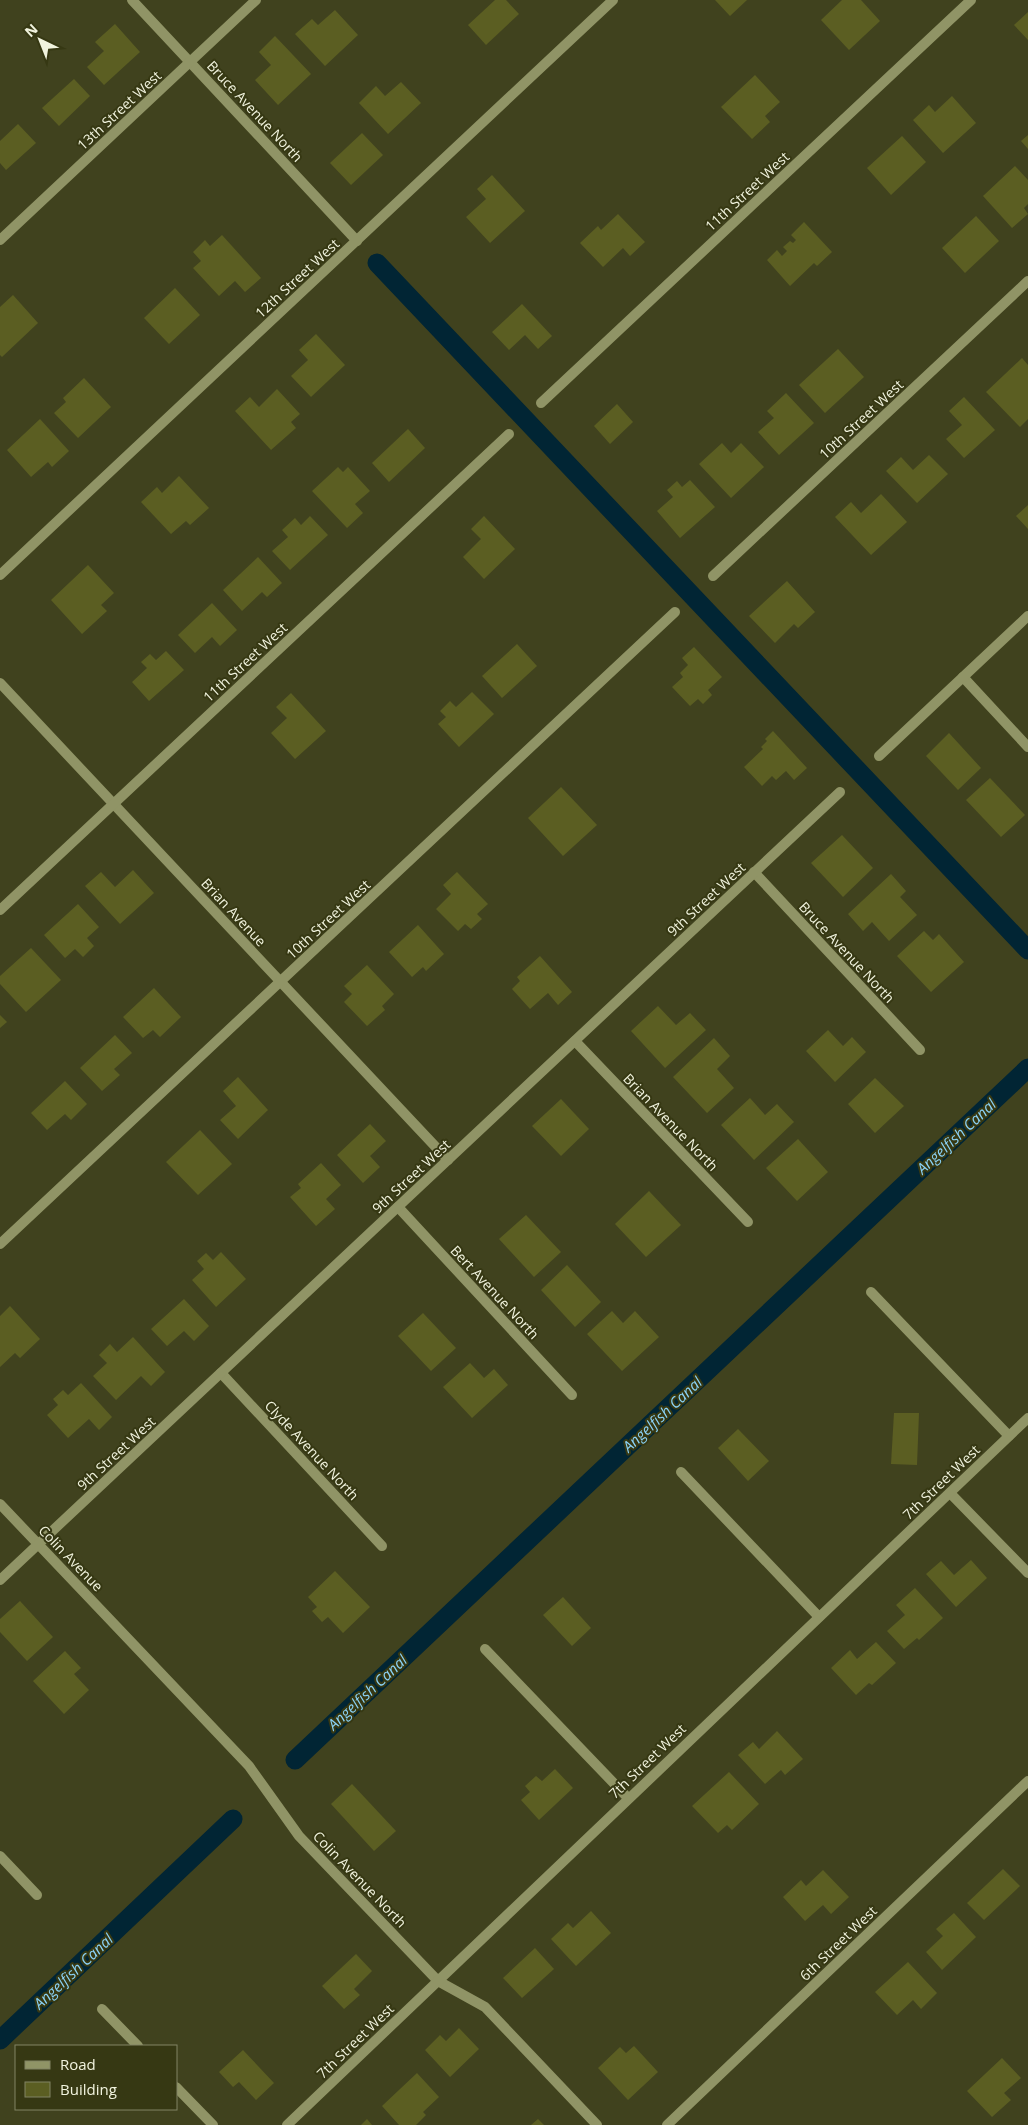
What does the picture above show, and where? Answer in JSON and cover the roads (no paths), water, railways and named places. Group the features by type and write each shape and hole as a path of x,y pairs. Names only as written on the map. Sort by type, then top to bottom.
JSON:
{"street":[{"name":"Bruce Avenue North","path":"132,0 357,241"},
{"name":"13th Street West","path":"0,240 256,0"},
{"name":"12th Street West","path":"0,575 613,0"},
{"name":"11th Street West","path":"541,403 971,0"},
{"name":"10th Street West","path":"713,576 1028,281"},
{"name":"11th Street West","path":"0,910 509,434"},
{"name":"10th Street West","path":"0,1244 675,612"},
{"path":"879,756 1028,616"},
{"path":"963,677 1028,747"},
{"name":"Brian Avenue","path":"0,683 448,1160"},
{"name":"9th Street West","path":"0,1580 840,792"},
{"name":"Bruce Avenue North","path":"754,872 920,1050"},
{"name":"Brian Avenue North","path":"575,1041 748,1222"},
{"name":"Bert Avenue North","path":"398,1207 572,1395"},
{"path":"871,1292 1009,1436"},
{"name":"Clyde Avenue North","path":"221,1373 382,1546"},
{"name":"7th Street West","path":"287,2125 1028,1418"},
{"path":"681,1472 819,1617"},
{"path":"950,1493 1028,1573"},
{"name":"Colin Avenue","path":"0,1504 123,1631"},
{"name":"Colin Avenue North","path":"123,1631 249,1766 300,1836 438,1981 485,2007 597,2125"},
{"path":"485,1649 628,1798"},
{"name":"6th Street West","path":"668,2125 1028,1781"},
{"path":"0,1856 37,1895"},
{"path":"102,2009 137,2045"},
{"path":"178,2089 213,2125"}],"waterway":[{"path":"377,263 1028,950"},
{"name":"Angelfish Canal","path":"295,1760 1028,1068"},
{"name":"Angelfish Canal","path":"0,2040 233,1819"}]}
